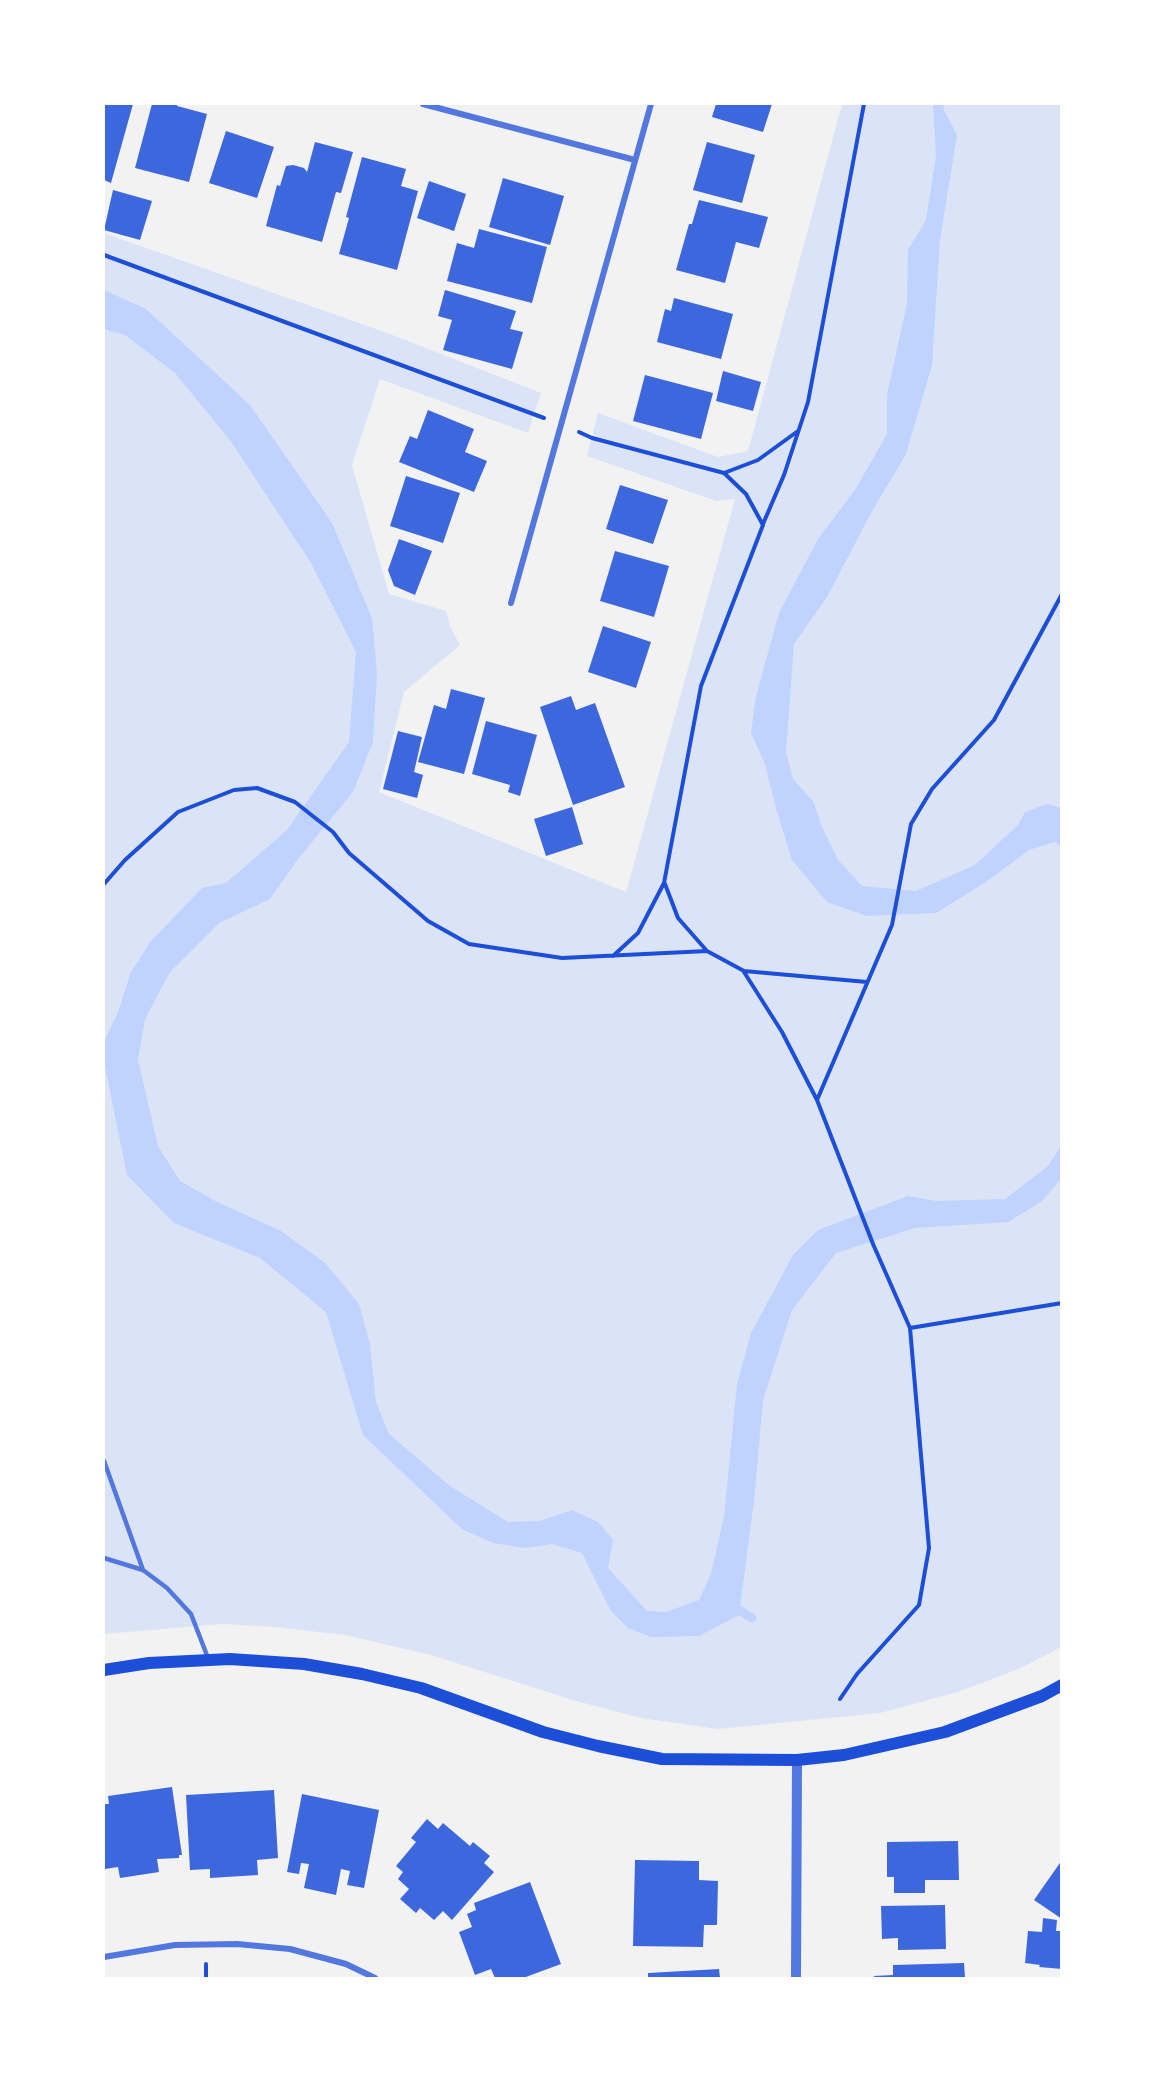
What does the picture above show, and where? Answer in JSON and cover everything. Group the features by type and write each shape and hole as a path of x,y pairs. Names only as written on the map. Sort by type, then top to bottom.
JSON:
{"main road":[{"path":"104,1670 149,1663 230,1659 304,1664 362,1674 421,1688 543,1732 662,1759 797,1760 844,1755 945,1732 1042,1696 1062,1685"}],"street":[{"path":"423,104 635,160"},
{"path":"511,603 651,104"},
{"path":"796,1978 797,1760"},
{"path":"104,1957 175,1945 237,1944 290,1949 346,1964 375,1978"}],"lane":[{"path":"104,1461 143,1570"},
{"path":"104,1558 143,1570 167,1588 191,1614 209,1660"}],"path":[{"path":"763,525 784,475 808,402 864,104"},
{"path":"724,473 758,460 800,429"},
{"path":"817,1100 892,926 911,824 932,789 994,720 1062,594"},
{"path":"104,884 125,860 178,812 234,790 257,788 295,802 333,832 349,853 428,921 469,944 562,958 707,951"},
{"path":"664,883 678,918 707,951 744,972 867,982"},
{"path":"744,972 782,1032 817,1100 873,1244 910,1328 929,1548 919,1605 856,1674 840,1699"},
{"path":"910,1328 1062,1303"}],"shaded area":[{"path":"842,104 1061,104 1061,1647 1021,1668 958,1692 880,1713 718,1729 641,1718 576,1701 431,1655 345,1635 223,1624 104,1634 104,233 390,334 541,393 528,433 380,379 352,465 389,594 446,611 451,628 460,645 404,692 379,792 626,892 735,499 716,501 587,456 598,413 718,457 748,451"}],"water":[{"path":"933,104 943,104 957,135 940,240 932,365 906,454 871,513 827,597 794,644 786,752 793,779 813,801 822,827 838,860 862,886 916,891 975,865 1018,825 1025,812 1047,804 1061,808 1061,847 1055,842 1029,850 986,882 936,913 867,916 827,902 792,860 765,764 751,733 756,696 779,613 818,539 855,490 887,434 887,395 907,303 908,250 926,220 936,156"},
{"path":"104,290 146,309 250,405 332,523 372,618 377,673 373,742 353,792 298,859 270,899 219,923 170,972 145,1019 138,1060 158,1146 180,1181 217,1202 281,1231 325,1263 359,1304 370,1344 376,1402 389,1434 450,1486 508,1522 540,1521 572,1510 598,1522 613,1540 608,1568 647,1611 666,1612 699,1600 711,1574 724,1516 737,1384 751,1333 793,1255 818,1230 908,1196 936,1201 1005,1199 1048,1166 1061,1146 1061,1179 1041,1202 1008,1222 915,1228 836,1253 792,1310 763,1400 754,1501 739,1615 699,1636 651,1637 628,1628 611,1611 582,1553 552,1544 525,1548 493,1543 462,1529 363,1435 326,1312 260,1258 174,1223 127,1175 105,1067 105,1040 118,1012 131,972 151,941 202,888 226,883 287,830 349,742 356,652 311,563 230,440 175,373 125,335 104,329"}],"building":[{"path":"104,104 133,104 111,183 104,180"},
{"path":"152,104 177,104 177,106 207,114 189,182 135,168"},
{"path":"716,104 772,104 763,132 712,117"},
{"path":"226,131 274,147 257,198 209,183"},
{"path":"315,142 353,152 341,193 336,192 322,242 266,226 277,185 280,186 286,166 304,168 307,172"},
{"path":"707,142 755,155 742,203 693,190"},
{"path":"362,157 406,169 401,186 418,191 397,270 339,254"},
{"path":"503,178 564,196 550,245 489,227"},
{"path":"429,181 466,194 454,231 417,218"},
{"path":"113,190 152,201 140,240 104,230"},
{"path":"699,200 768,217 759,248 736,242 725,283 676,270 689,224 692,224"},
{"path":"479,229 547,247 532,303 447,281 457,243 474,248"},
{"path":"445,290 516,311 510,329 523,332 512,369 443,350 452,320 438,316"},
{"path":"674,298 733,314 721,359 657,342 665,309 671,311"},
{"path":"723,371 761,382 753,411 716,401"},
{"path":"645,375 713,393 701,439 633,421"},
{"path":"428,410 474,429 465,452 487,461 474,492 399,462 410,436 417,439"},
{"path":"406,476 460,493 443,543 390,526"},
{"path":"620,485 668,500 653,544 606,529"},
{"path":"399,539 432,551 415,595 394,586 388,570"},
{"path":"615,551 669,566 654,617 600,601"},
{"path":"603,626 651,642 636,688 588,672"},
{"path":"451,689 485,698 464,774 418,762 434,705 446,709"},
{"path":"571,696 576,710 595,703 625,787 573,805 540,707"},
{"path":"486,721 537,735 520,796 508,792 510,785 472,774"},
{"path":"398,731 422,737 414,772 423,775 417,798 383,789"},
{"path":"572,807 583,844 546,856 534,819"},
{"path":"172,1787 182,1855 179,1855 179,1858 157,1859 159,1872 120,1878 118,1867 105,1869 104,1804 109,1804 108,1796"},
{"path":"274,1790 278,1858 257,1860 258,1875 210,1878 210,1869 190,1870 186,1795"},
{"path":"302,1794 379,1810 364,1888 347,1885 350,1871 341,1869 336,1895 304,1888 309,1864 301,1863 299,1874 287,1872"},
{"path":"427,1819 438,1829 443,1823 470,1846 473,1842 490,1856 484,1863 494,1872 452,1920 443,1911 434,1920 420,1908 416,1913 400,1899 409,1889 398,1879 403,1872 396,1866 416,1842 411,1838"},
{"path":"958,1841 959,1880 925,1880 925,1893 894,1893 894,1877 887,1877 887,1842"},
{"path":"635,1860 699,1861 699,1880 718,1881 717,1925 704,1925 703,1947 633,1946"},
{"path":"1062,1860 1062,1919 1034,1900"},
{"path":"530,1882 561,1964 523,1978 495,1978 491,1969 475,1975 459,1932 472,1927 467,1914 476,1910 474,1903"},
{"path":"945,1905 946,1949 898,1950 898,1938 882,1939 881,1906"},
{"path":"1043,1918 1057,1920 1056,1931 1062,1931 1062,1969 1025,1963 1028,1931 1042,1932"},
{"path":"964,1963 965,1978 874,1978 874,1976 893,1975 893,1965"},
{"path":"719,1969 720,1978 648,1978 648,1973"}],"waterway":[{"path":"731,1605 752,1618"}]}
